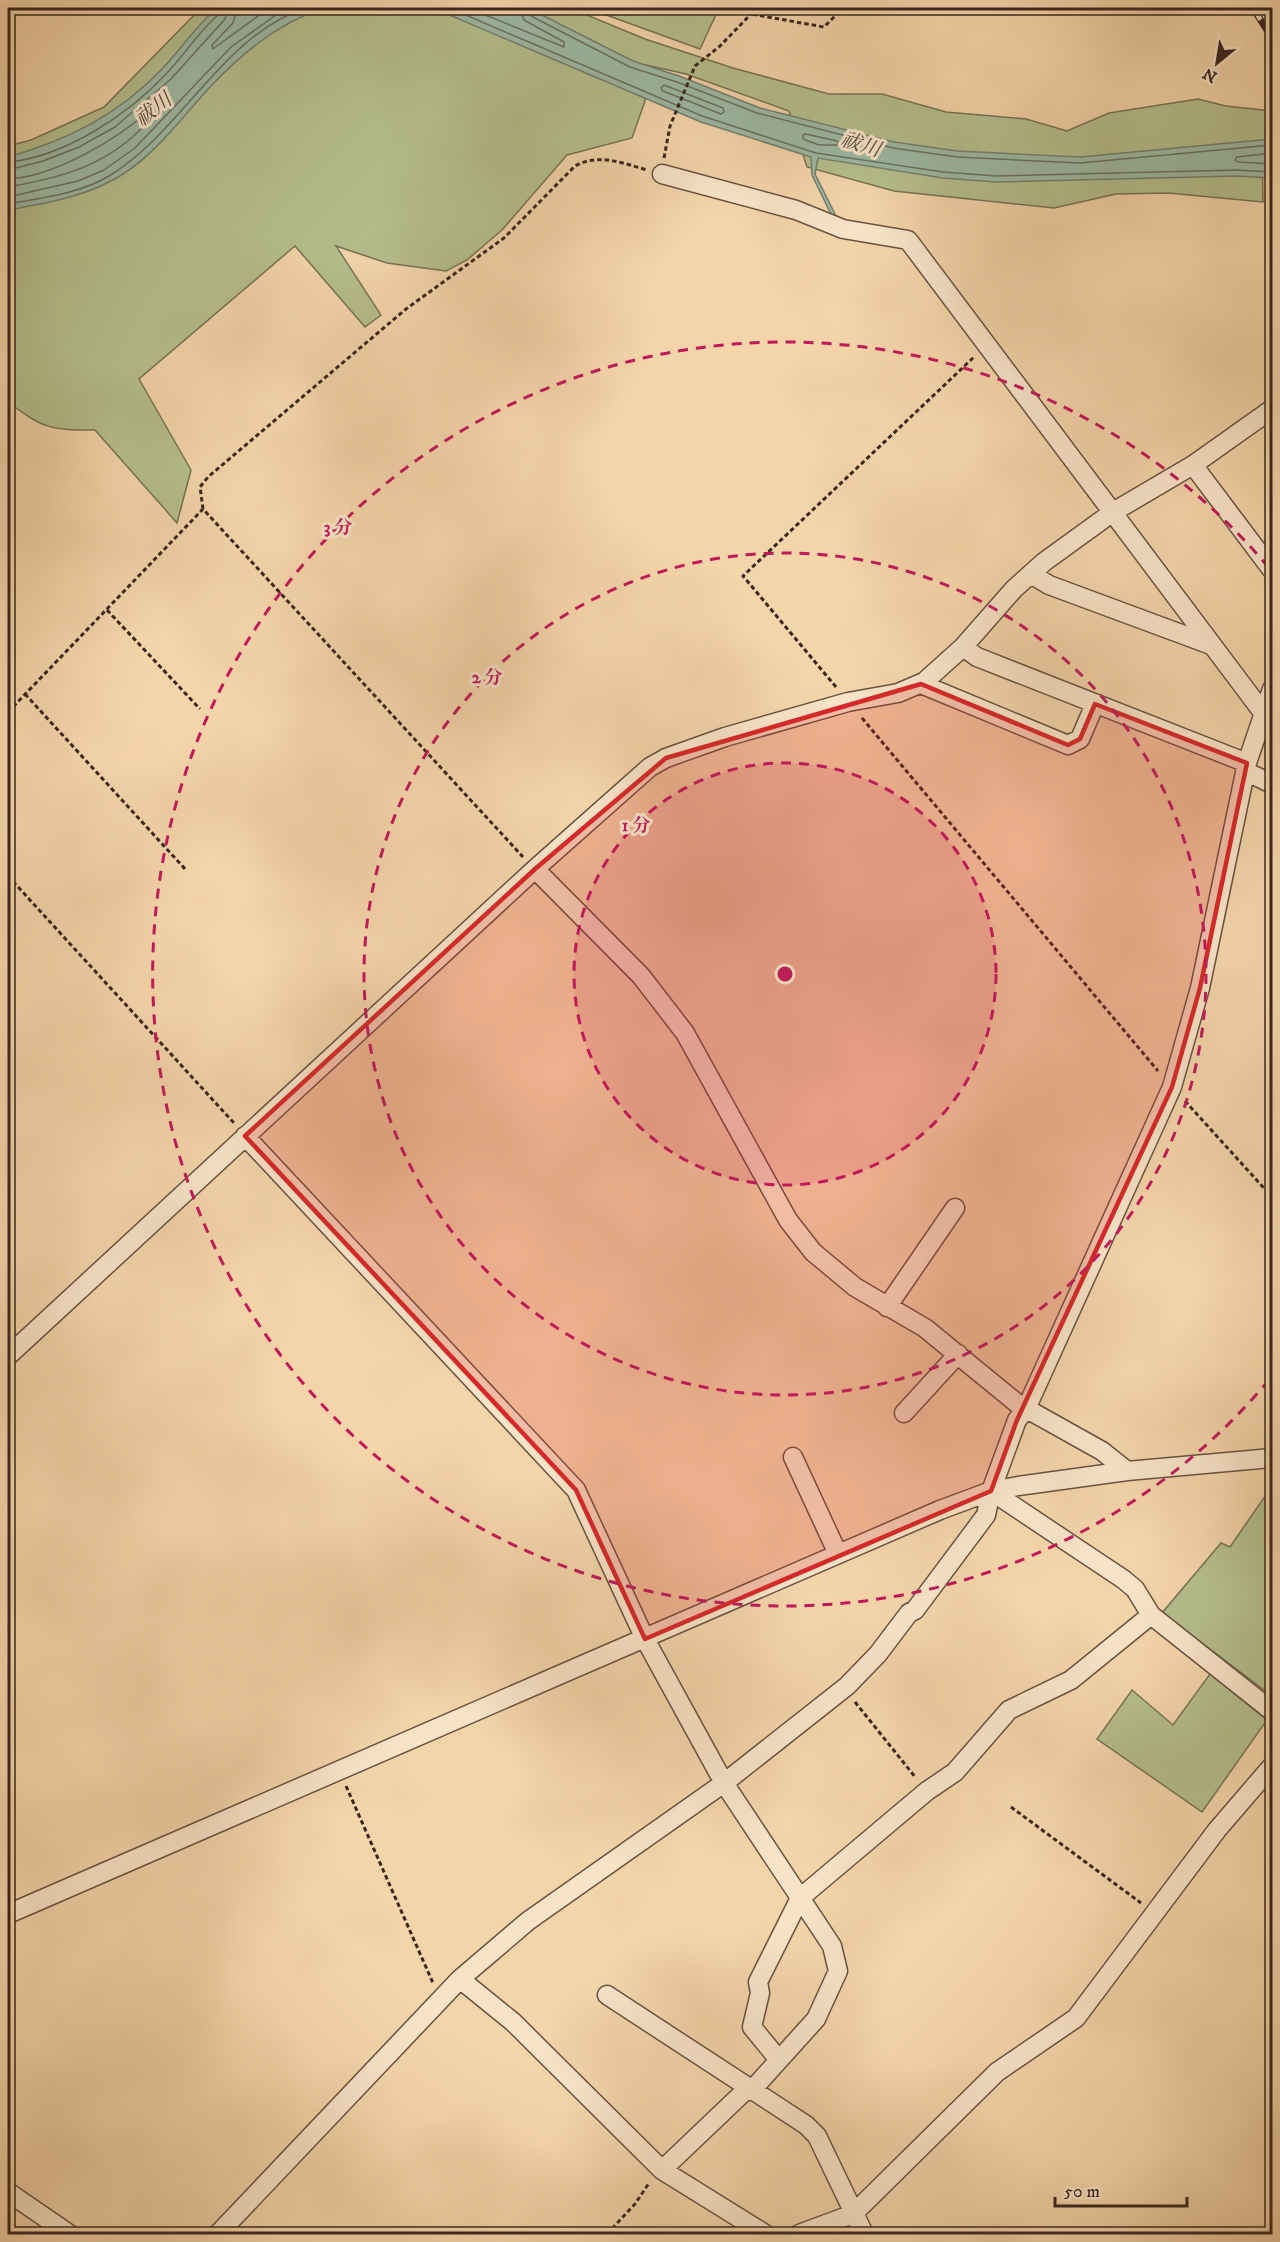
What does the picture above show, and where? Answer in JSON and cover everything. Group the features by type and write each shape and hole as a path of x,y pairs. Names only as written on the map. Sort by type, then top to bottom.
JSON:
{"street":[{"path":"662,174 796,210 843,229 908,240 1264,714"},
{"path":"8,1356 535,869 650,767 666,758 725,737 848,702 898,693 921,684 963,646 1008,595 1031,574 1113,512 1193,465 1271,413"},
{"path":"1193,465 1272,570"},
{"path":"1031,574 1049,585 1211,645"},
{"path":"963,646 977,657 1246,767 1272,784"},
{"path":"921,684 1068,745 1080,739 1095,704"},
{"path":"218,2235 460,1979 528,1921 724,1783 844,1688 878,1654 909,1613 915,1610 986,1515 991,1491 1017,1420 1026,1409 1172,1087 1200,988 1246,767 1272,689"},
{"path":"535,869 641,976 685,1033 800,1238 842,1278 925,1328 1026,1409 1102,1451 1127,1471"},
{"path":"245,1136 576,1490 645,1639 724,1783 832,1946 838,1971 816,2019 749,2090 660,2168"},
{"path":"887,1307 955,1208"},
{"path":"904,1413 958,1354"},
{"path":"793,1457 838,1554"},
{"path":"8,1914 838,1554 991,1491 1127,1471 1272,1458"},
{"path":"991,1491 1123,1579 1135,1589 1151,1615 1272,1711"},
{"path":"779,2060 752,2027 760,1992 758,1982 800,1898 927,1791 955,1772 1009,1710 1071,1680 1151,1615"},
{"path":"799,2235 854,2214 997,2072 1076,2018 1217,1830 1272,1766"},
{"path":"460,1979 513,2022 660,2168 765,2235"},
{"path":"607,1995 749,2090 806,2125 818,2136 864,2235"},
{"path":"8,2192 69,2235"}],"path":[{"path":"739,8 751,14 824,27 843,8"},
{"path":"535,869 203,509 200,487 208,477 406,309 504,238 575,166 587,160 605,159 662,174 670,126 695,66 720,46 751,14"},
{"path":"986,345 743,576 1172,1087 1272,1197"},
{"path":"8,712 203,509"},
{"path":"107,609 200,709"},
{"path":"25,694 186,870"},
{"path":"8,876 245,1136"},
{"path":"844,1688 927,1791"},
{"path":"339,1771 431,1981 445,1995"},
{"path":"1011,1807 1155,1912"},
{"path":"607,2235 636,2204 660,2168"}],"highlighted area":[{"path":"921,684 1068,745 1080,739 1095,704 1247,763 1200,988 1172,1087 1017,1420 991,1491 645,1639 576,1490 245,1136 535,869 666,758"}],"shaded area":[{"path":"201,8 570,8 645,39 733,68 829,94 882,94 946,112 1026,119 1067,131 1109,113 1198,99 1226,106 1272,111 1272,141 1262,141 1263,202 1168,193 1116,194 1054,208 894,191 807,167 789,111 686,74 646,65 645,101 632,138 567,155 502,230 467,260 446,271 387,263 336,246 381,315 365,327 295,246 139,379 191,470 177,523 95,430 48,426 30,418 8,402 8,146 31,140 104,107"},
{"path":"587,8 719,8 700,49"},
{"path":"1272,1486 1272,1696 1162,1613 1221,1543 1230,1547"},
{"path":"1210,1674 1267,1720 1202,1812 1097,1739 1132,1690 1173,1725"}],"water":[{"name":"祓川","path":"217,8 324,8 291,22 248,51 209,88 151,152 124,174 97,188 72,196 8,210 8,157 51,143 110,113 162,69"},
{"name":"祓川","path":"433,8 528,8 633,61 679,76 760,108 894,142 957,151 1080,157 1272,139 1272,178 1236,176 996,182 943,178 818,158 815,174 836,216 832,216 812,175 811,157 701,122"}],"railway":[{"path":"1253,8 1272,38"},
{"path":"1264,8 1272,21"}]}
